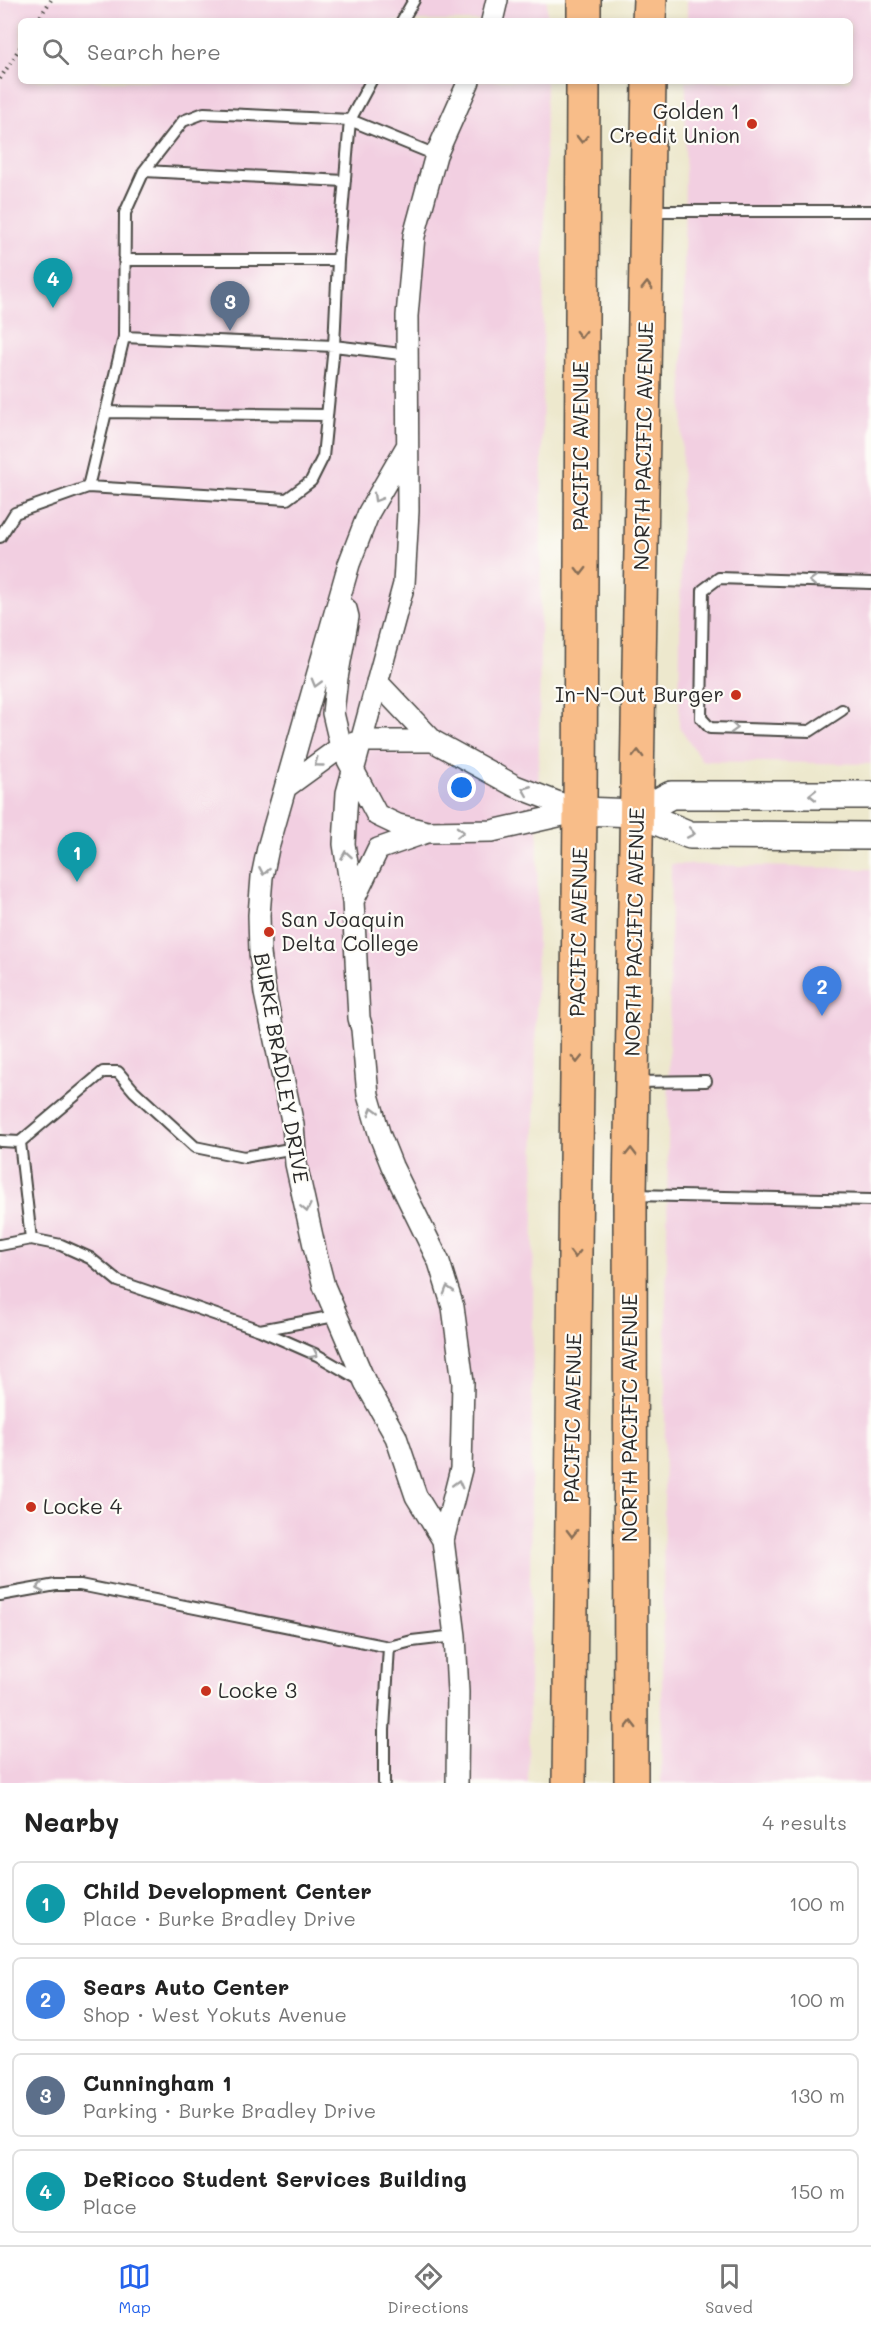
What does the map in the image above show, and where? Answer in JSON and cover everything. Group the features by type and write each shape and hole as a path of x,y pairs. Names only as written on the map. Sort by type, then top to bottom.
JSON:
{"main road":[{"path":"584,0 584,18"},
{"path":"650,0 650,18"},
{"name":"PACIFIC AVENUE","path":"569,1783 580,811 583,84"},
{"name":"NORTH PACIFIC AVENUE","path":"631,1783 630,1195 649,84"},
{"path":"570,1635 589,1662 589,1783"}],"street":[{"path":"493,18 497,0"},
{"name":"BURKE BRADLEY DRIVE","path":"457,1783 458,1692 455,1636 443,1540 461,1469 463,1382 453,1307 439,1262 392,1166 368,1095 359,1018 353,901 344,844 347,793 353,770 351,744 377,682 404,584 408,511 409,354 407,316 414,236 436,155 468,84"},
{"name":"BURKE BRADLEY DRIVE","path":"407,448 369,512 343,587 285,787 262,877 259,915 260,953 265,993 293,1125 296,1164 324,1286 364,1382 396,1437 416,1496 443,1540"},
{"path":"343,587 348,616 333,713 351,744"},
{"path":"377,682 433,741 515,786 580,811"},
{"path":"285,787 351,744 433,741"},
{"path":"353,770 377,815 398,825 426,832 492,831 580,811 637,813 690,835 871,836"},
{"path":"637,813 671,795 871,795"},
{"path":"353,901 378,849 426,832"}],"lane":[{"path":"404,18 414,0"},
{"path":"0,537 15,513 88,487 287,498 311,481 323,457 334,346 338,260 350,120 368,84"},
{"path":"88,487 124,338 125,213 144,171 183,121 204,113 350,120 436,155"},
{"path":"144,171 345,181"},
{"path":"648,211 871,211"},
{"path":"124,260 338,260"},
{"path":"124,338 334,346 409,354"},
{"path":"108,411 327,415"},
{"path":"842,710 810,731 710,728 701,718 703,591 719,579 871,582"},
{"path":"0,1141 20,1142 103,1072 118,1071 134,1091 195,1147 244,1157 295,1148"},
{"path":"632,1082 706,1081"},
{"path":"20,1142 31,1239"},
{"path":"630,1195 871,1200"},
{"path":"0,1245 31,1239 61,1245 90,1258 118,1281 260,1330 317,1355 364,1382"},
{"path":"260,1330 335,1316"},
{"path":"0,1596 56,1585 80,1586 389,1647 412,1641 455,1636"},
{"path":"384,1783 384,1730 389,1647"}],"path":[{"path":"39,18 51,0"},
{"path":"0,79 18,51"}],"shaded area":[{"name":"San Joaquin Delta College","path":"0,0 547,0 547,18 18,18 18,84 546,84 528,1783 0,1783"},
{"path":"687,0 871,0 871,764 702,761 679,726 686,84 853,84 853,18 687,18"},
{"path":"671,864 871,869 871,1783 661,1783"}],"place":[{"name":"Golden 1 Credit Union","path":"752,124"},
{"name":"DeRicco Student Services Building","path":"53,308"},
{"name":"Cunningham 1","path":"230,331"},
{"name":"In-N-Out Burger","path":"736,695"},
{"name":"Child Development Center","path":"77,882"},
{"name":"San Joaquin Delta College","path":"269,932"},
{"name":"Sears Auto Center","path":"822,1016"},
{"name":"Locke 4","path":"31,1507"},
{"name":"Locke 3","path":"206,1691"}]}
